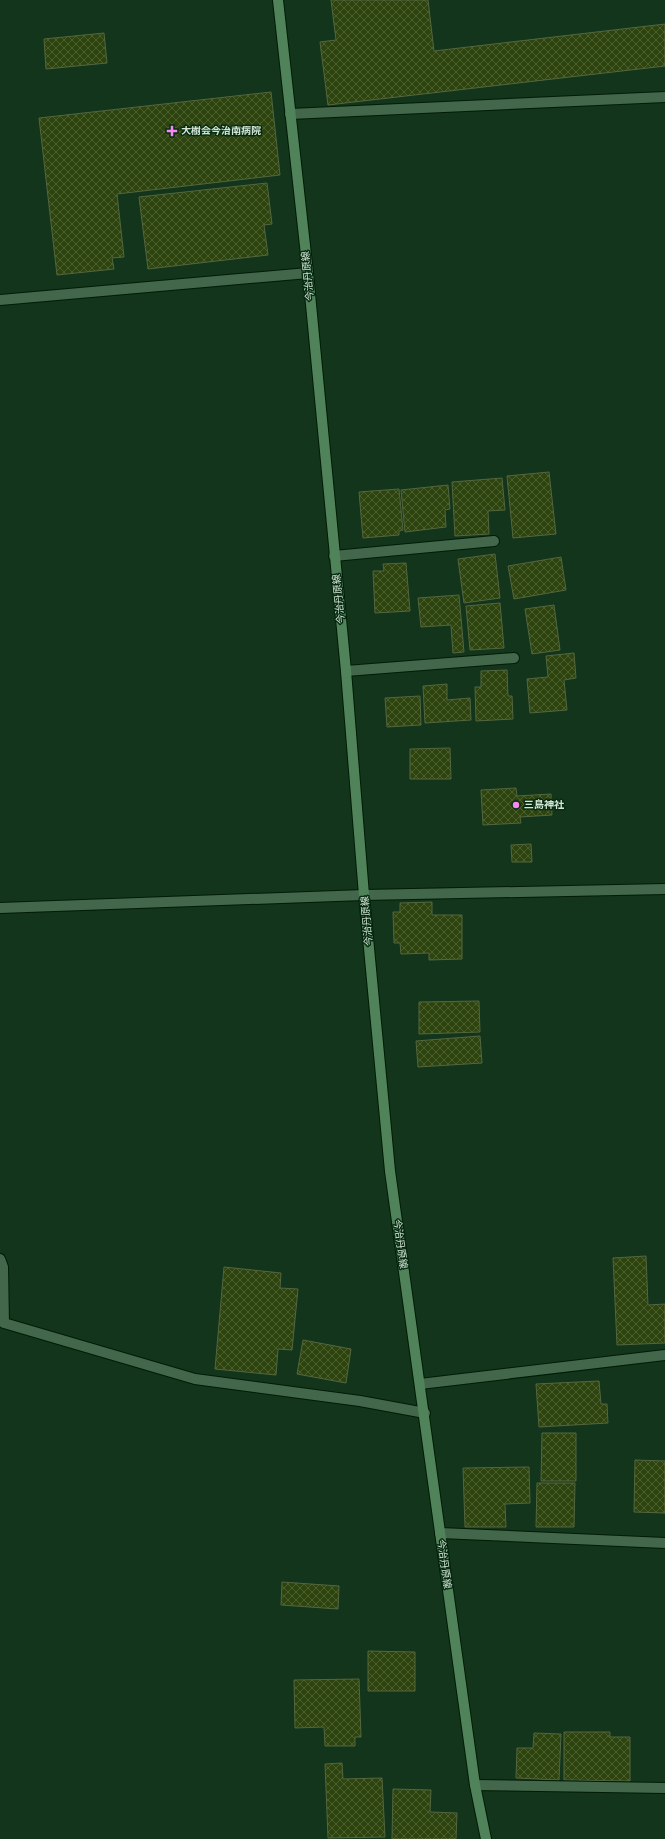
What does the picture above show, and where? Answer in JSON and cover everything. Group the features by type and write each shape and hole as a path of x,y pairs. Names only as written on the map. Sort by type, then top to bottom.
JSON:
{"main road":[{"name":"今治丹原線","path":"278,0 308,273 346,671 364,895 390,1172 425,1413 475,1785 486,1839"}],"street":[{"path":"290,114 665,97"},
{"path":"0,300 308,273"},
{"path":"334,556 494,541"},
{"path":"346,671 514,658"},
{"path":"0,908 364,895 665,889"},
{"path":"0,1258 3,1266 4,1323 195,1380 360,1401 425,1413"},
{"path":"420,1384 665,1355"},
{"path":"440,1533 665,1542"},
{"path":"475,1785 665,1788"}],"building":[{"path":"331,0 428,0 434,51 665,24 665,66 328,105 320,42 336,40"},
{"path":"104,33 107,63 46,69 44,39"},
{"path":"271,92 280,175 117,194 124,257 112,258 114,269 57,275 39,118"},
{"path":"267,183 272,224 264,225 268,255 148,269 139,197"},
{"path":"549,472 556,534 513,538 507,476"},
{"path":"502,478 505,510 488,511 489,534 455,536 452,482"},
{"path":"448,485 450,509 445,510 446,527 405,532 401,490"},
{"path":"399,489 403,530 399,531 399,535 363,538 359,492"},
{"path":"495,554 500,598 464,603 458,559"},
{"path":"561,557 566,590 514,599 508,566"},
{"path":"406,563 410,611 375,613 373,571 384,571 383,564"},
{"path":"459,595 464,652 453,653 451,625 421,627 418,598"},
{"path":"500,603 504,648 470,650 466,606"},
{"path":"554,605 560,650 532,654 525,609"},
{"path":"574,653 576,678 564,680 567,710 530,713 527,679 548,677 546,656"},
{"path":"507,670 508,696 512,696 513,719 476,721 475,687 481,687 481,671"},
{"path":"447,684 447,700 470,698 471,720 425,723 423,686"},
{"path":"420,696 421,725 387,727 385,698"},
{"path":"450,748 451,779 410,779 410,749"},
{"name":"三島神社","path":"516,788 517,796 551,794 552,815 520,817 521,823 483,825 481,790"},
{"path":"531,844 532,862 512,862 511,845"},
{"path":"432,902 432,915 462,915 462,959 429,960 429,953 401,954 400,943 394,943 393,912 400,912 400,903"},
{"path":"479,1001 480,1032 419,1034 419,1002"},
{"path":"480,1036 482,1063 418,1067 416,1041"},
{"path":"646,1256 648,1305 665,1304 665,1343 617,1345 613,1258"},
{"path":"224,1267 281,1273 280,1288 298,1289 292,1350 278,1349 276,1375 215,1369"},
{"path":"303,1340 351,1349 346,1383 297,1374"},
{"path":"599,1381 601,1404 607,1404 608,1423 539,1427 536,1384"},
{"path":"542,1433 576,1433 576,1481 541,1481"},
{"path":"635,1460 665,1461 665,1513 634,1512"},
{"path":"529,1467 530,1503 505,1504 506,1527 465,1527 463,1468"},
{"path":"537,1483 575,1483 574,1527 536,1527"},
{"path":"282,1582 339,1586 338,1609 281,1605"},
{"path":"368,1651 415,1652 415,1691 368,1691"},
{"path":"359,1679 361,1737 355,1737 355,1746 325,1746 324,1727 295,1728 294,1680"},
{"path":"564,1732 610,1732 610,1737 630,1737 630,1781 564,1780"},
{"path":"534,1733 561,1734 559,1780 516,1778 517,1748 533,1748"},
{"path":"342,1763 343,1779 382,1778 385,1837 328,1838 325,1764"},
{"path":"393,1789 431,1790 430,1812 457,1813 456,1839 392,1839"}],"place":[{"name":"大樹会今治南病院","path":"172,131"},
{"name":"三島神社","path":"516,805"}]}
